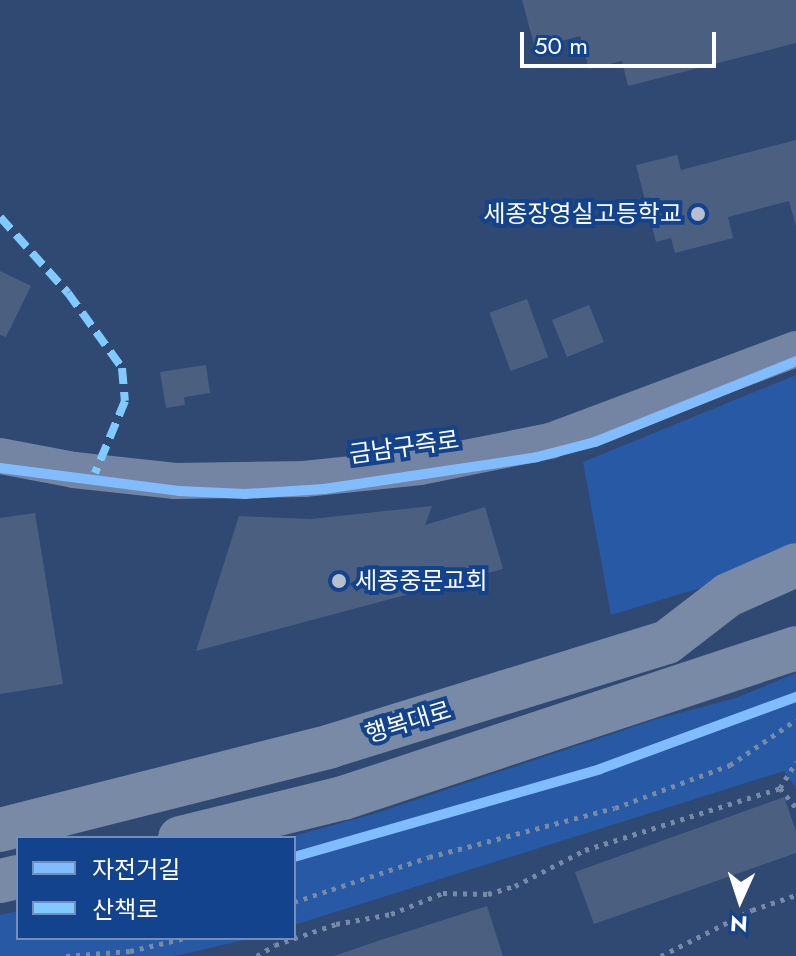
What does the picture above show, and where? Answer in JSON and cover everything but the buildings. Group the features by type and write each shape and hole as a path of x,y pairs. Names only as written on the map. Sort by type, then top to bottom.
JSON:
{"highway":[{"name":"행복대로","path":"0,830 331,746 667,642 728,595 796,565"},
{"path":"667,642 796,594"},
{"path":"685,684 796,636"},
{"name":"행복대로","path":"188,836 343,798 796,648"}],"main road":[{"name":"금남구즉로","path":"0,456 74,470 175,481 304,479 420,467 550,441 796,349"}],"path":[{"path":"296,901 429,857 615,808 730,765 796,720"},
{"path":"296,938 336,924 391,914 443,893 488,894 515,886 585,850 780,788 796,762"},
{"path":"780,788 796,808"},
{"path":"661,956 752,910 796,895"},
{"path":"66,956 130,951 177,940"},
{"path":"257,956 290,940"}],"shaded area":[{"path":"796,375 796,559 611,615 583,462"},
{"path":"796,673 796,788 784,771 296,924 296,836 293,836 374,814 657,719 736,698"},
{"path":"16,911 16,940 244,940 175,956 0,956 0,915"}],"marked path":[{"path":"0,217 68,293 122,368 125,401 95,473"}],"cycle path":[{"path":"0,468 179,491 245,494 324,489 537,457 595,442 796,361"},
{"path":"296,856 600,769 796,697"}],"place":[{"name":"세종장영실고등학교","path":"698,214"},
{"name":"세종중문교회","path":"339,581"}]}
